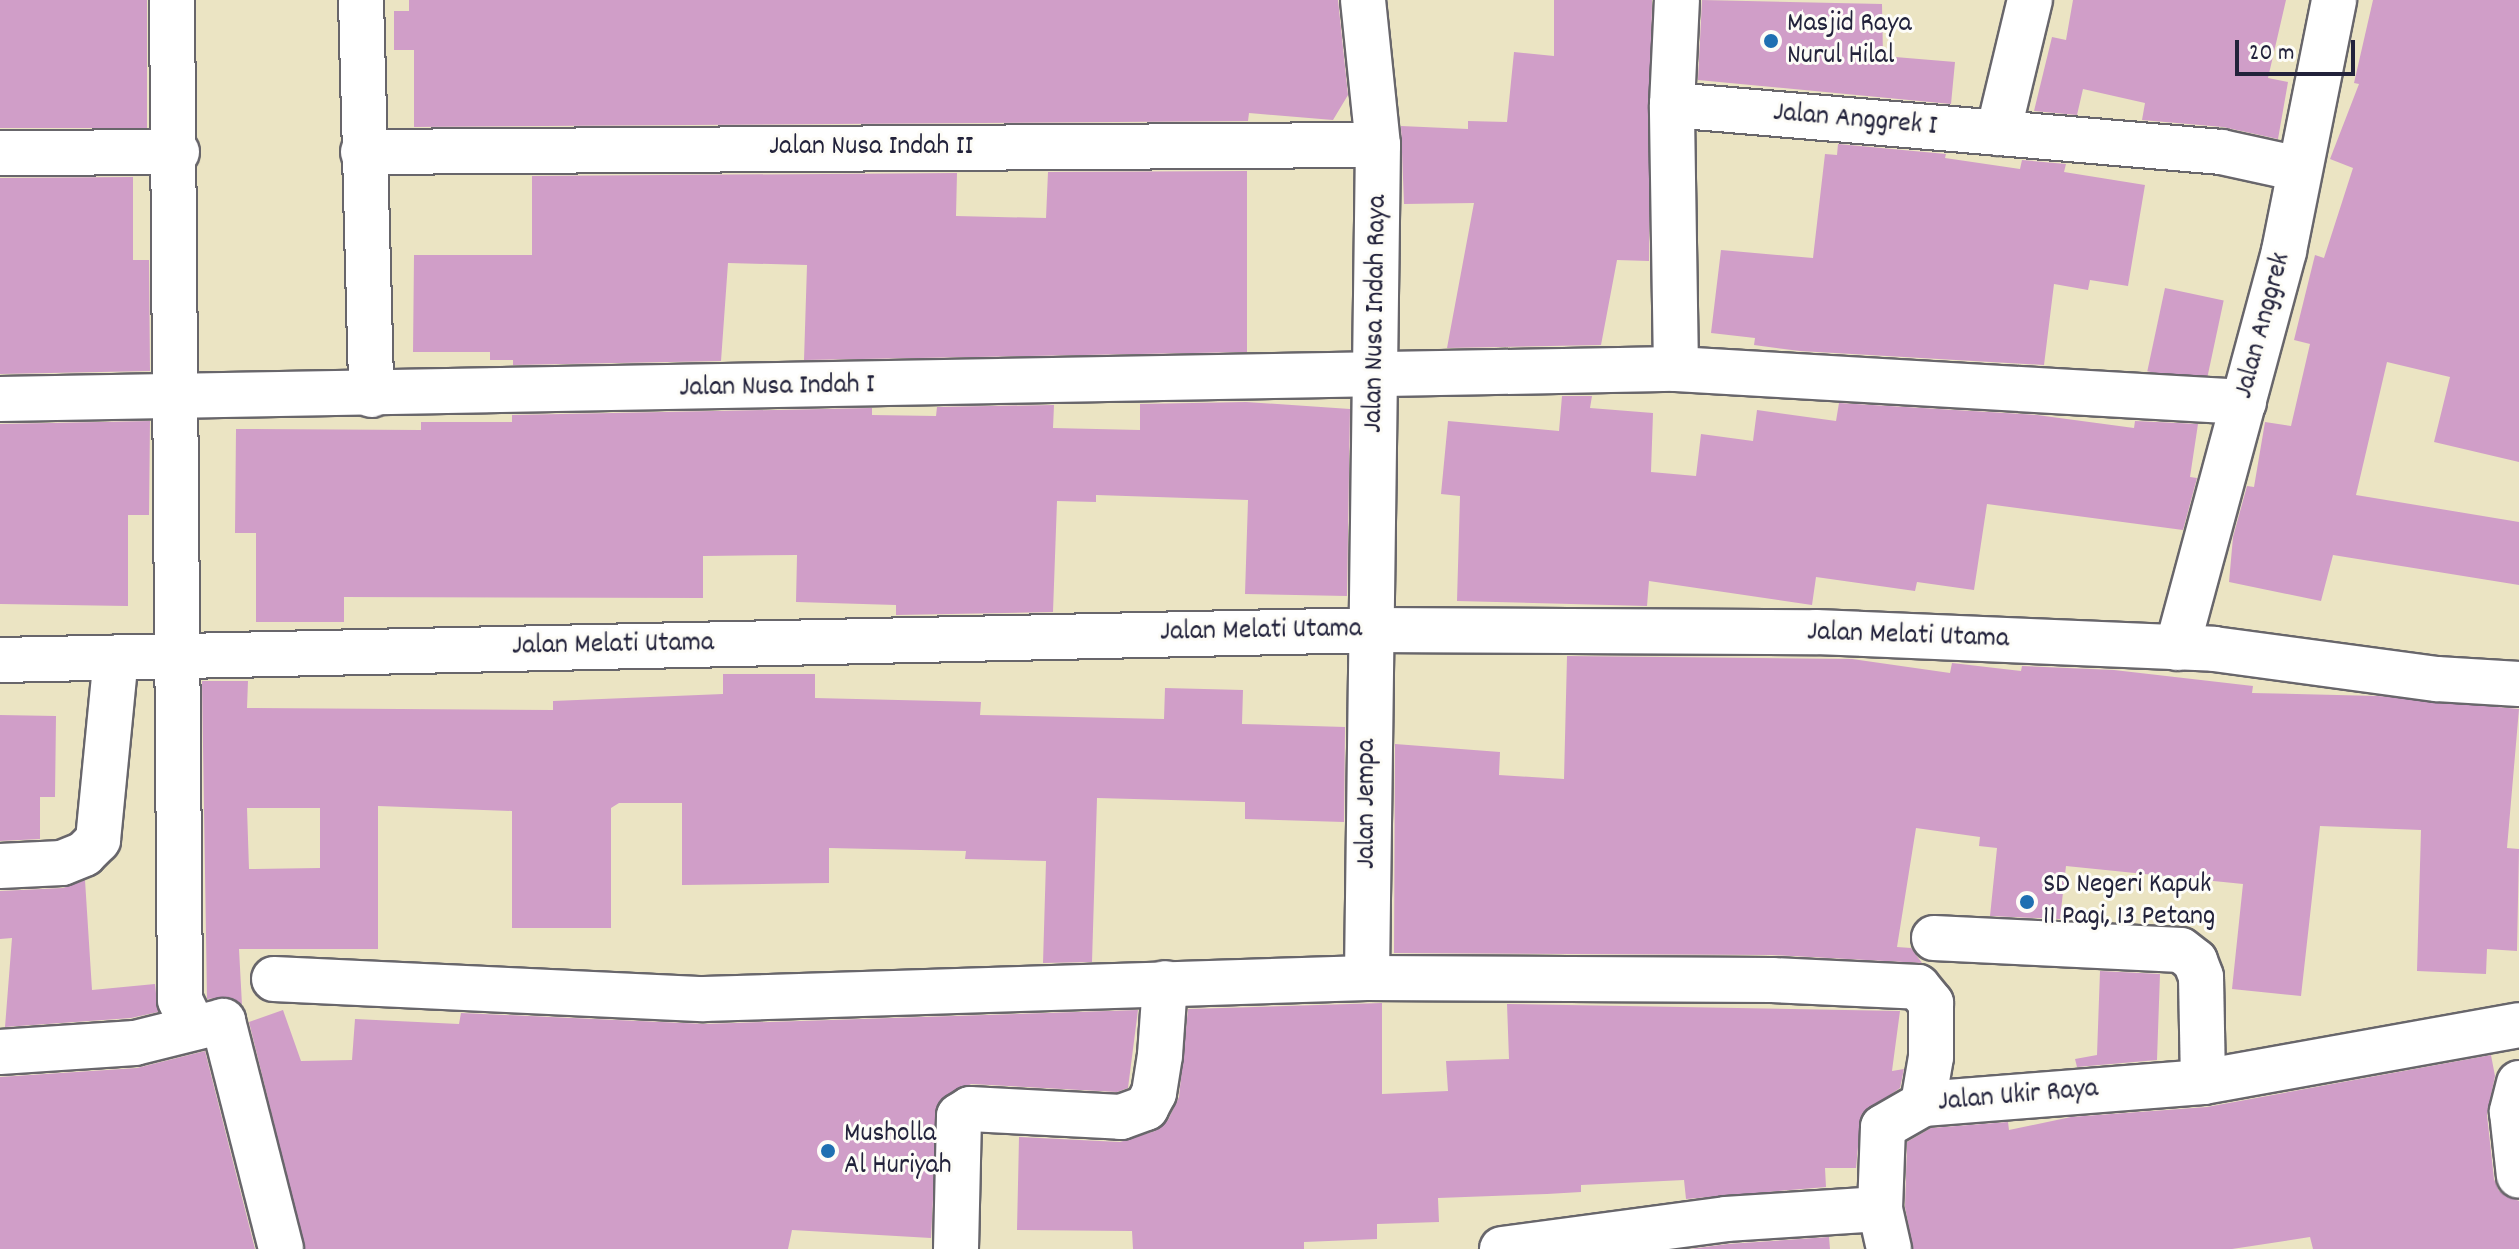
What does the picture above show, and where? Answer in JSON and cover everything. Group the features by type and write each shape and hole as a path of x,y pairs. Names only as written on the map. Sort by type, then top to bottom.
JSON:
{"street":[{"path":"172,0 177,152 174,655 180,1000 193,1027"},
{"path":"361,0 371,395"},
{"name":"Jalan Nusa Indah Raya","path":"1363,0 1378,145 1378,377 1371,630"},
{"path":"1676,369 1672,105 1677,0"},
{"path":"1998,133 2030,0"},
{"name":"Jalan Anggrek","path":"2177,648 2284,251 2334,0"},
{"name":"Jalan Anggrek I","path":"1672,105 2221,152 2299,169"},
{"name":"Jalan Nusa Indah II","path":"363,152 1378,145"},
{"path":"0,153 177,152"},
{"path":"1378,377 1676,369 2244,402"},
{"name":"Jalan Nusa Indah I","path":"0,399 1378,377"},
{"name":"Jalan Melati Utama","path":"0,660 1371,630 1816,632 2177,648 2519,684"},
{"name":"Jalan Jempa","path":"1367,978 1371,630"},
{"path":"0,866 62,863 84,854 98,840 116,658"},
{"path":"1934,938 2181,950 2195,961 2201,977 2203,1082"},
{"path":"274,979 704,999 1367,978 1772,980 1918,987 1931,1003 1931,1057 1923,1104"},
{"path":"956,1249 958,1121 962,1112 1121,1117 1146,1108 1154,1093 1160,1055 1165,983"},
{"path":"0,1052 135,1043 223,1021 281,1249"},
{"name":"Jalan Ukir Raya","path":"1502,1249 1726,1219 1885,1229 1883,1127 1923,1104 2203,1082 2519,1025"},
{"path":"2519,1083 2512,1112 2519,1176"}],"building":[{"path":"0,0 147,0 147,128 0,128"},
{"path":"409,0 1338,0 1348,95 1333,120 1249,113 1248,121 414,127 414,50 394,50 394,11 409,11"},
{"path":"1554,0 1652,0 1649,261 1617,260 1601,345 1447,348 1474,203 1404,204 1401,126 1468,129 1468,121 1507,122 1514,52 1554,56"},
{"path":"1702,0 1882,4 1883,56 1955,62 1951,104 1698,80"},
{"path":"2073,0 2286,0 2268,78 2288,82 2278,139 2223,127 2142,120 2145,103 2083,89 2077,115 2034,111 2052,37 2066,40"},
{"path":"2373,0 2519,0 2519,462 2434,442 2450,377 2387,362 2356,495 2519,522 2519,585 2333,555 2321,601 2229,582 2233,537 2247,486 2254,487 2265,422 2291,426 2310,344 2294,340 2315,255 2324,258 2353,168 2330,159 2359,84 2354,83"},
{"path":"1838,144 1946,154 1945,158 2020,169 2022,160 2066,164 2064,172 2145,185 2128,286 2090,280 2088,290 2054,284 2044,365 1800,351 1754,345 1755,338 1711,333 1721,250 1813,258 1825,154 1837,155"},
{"path":"1247,171 1247,352 804,360 807,265 728,263 721,361 513,365 513,360 490,360 490,352 413,352 414,255 532,255 532,176 957,173 956,216 1046,218 1048,172"},
{"path":"133,177 133,260 149,260 150,371 0,374 0,178"},
{"path":"2165,288 2224,300 2206,384 2147,371"},
{"path":"1562,396 1592,396 1590,408 1653,413 1651,472 1696,476 1701,434 1753,441 1757,410 1836,421 1839,403 2037,415 2134,428 2135,421 2198,424 2190,477 2197,478 2183,530 1987,504 1974,590 1917,582 1915,591 1816,577 1812,605 1649,581 1647,606 1457,601 1460,496 1441,494 1448,421 1559,431"},
{"path":"1246,402 1350,409 1347,596 1245,594 1248,500 1096,495 1096,502 1057,501 1053,612 896,615 896,605 796,602 797,555 703,556 703,598 344,597 344,622 256,622 256,533 235,533 236,429 421,430 421,422 512,422 512,415 872,408 872,415 936,416 937,407 1054,405 1053,428 1140,430 1140,404"},
{"path":"150,421 149,515 128,515 128,606 0,604 0,424"},
{"path":"1567,656 1852,659 1950,673 1952,663 2021,671 2022,666 2114,670 2253,686 2252,693 2378,696 2519,709 2507,848 2519,849 2517,951 2487,949 2486,974 2417,971 2421,830 2320,826 2301,996 2232,989 2243,884 2066,866 2060,919 1990,916 1997,848 1979,846 1980,837 1916,828 1897,947 1911,948 1922,963 1772,955 1394,953 1395,744 1500,752 1499,775 1564,779"},
{"path":"723,674 815,674 815,698 981,702 980,715 1164,719 1165,688 1243,690 1242,724 1345,727 1344,822 1245,819 1245,802 1097,798 1092,962 1043,963 1046,861 965,859 966,851 829,848 829,883 682,885 682,803 619,803 611,808 611,928 512,928 512,811 378,806 378,949 239,949 242,1005 229,997 207,999 202,681 248,681 247,708 553,710 553,701 723,694","holes":["247,808 320,808 320,868 249,869"]},
{"path":"0,715 56,716 55,797 40,797 40,839 0,841"},
{"path":"85,880 92,990 155,984 158,1012 131,1018 5,1027 12,938 0,939 0,891 63,888"},
{"path":"2100,971 2160,974 2157,1060 2077,1067 2075,1059 2097,1055"},
{"path":"1382,1003 1382,1094 1448,1091 1446,1061 1509,1059 1507,1004 1900,1011 1892,1071 1904,1069 1900,1088 1861,1115 1856,1168 1825,1168 1826,1187 1686,1199 1684,1180 1581,1185 1581,1192 1438,1198 1439,1222 1377,1224 1377,1239 1304,1242 1304,1249 1133,1249 1132,1231 1017,1230 1019,1137 1120,1142 1155,1131 1168,1120 1179,1097 1188,1009"},
{"path":"283,1010 301,1061 352,1060 355,1019 459,1024 461,1013 705,1024 1138,1010 1128,1088 1117,1092 971,1084 938,1103 931,1238 792,1230 788,1249 305,1249 249,1022"},
{"path":"205,1051 255,1249 0,1249 0,1077 137,1068"},
{"path":"2491,1055 2495,1076 2487,1115 2494,1179 2499,1191 2519,1201 2519,1249 2313,1249 2310,1237 2232,1249 1913,1249 1905,1207 1907,1142 1931,1128 2008,1122 2009,1130 2071,1117 2207,1107"},
{"path":"1829,1237 1830,1249 1690,1249 1728,1244"}],"place":[{"name":"Masjid Raya Nurul Hilal","path":"1771,41"},
{"name":"SD Negeri Kapuk 11 Pagi, 13 Petang","path":"2027,902"},
{"name":"Musholla Al Huriyah","path":"828,1151"}]}
